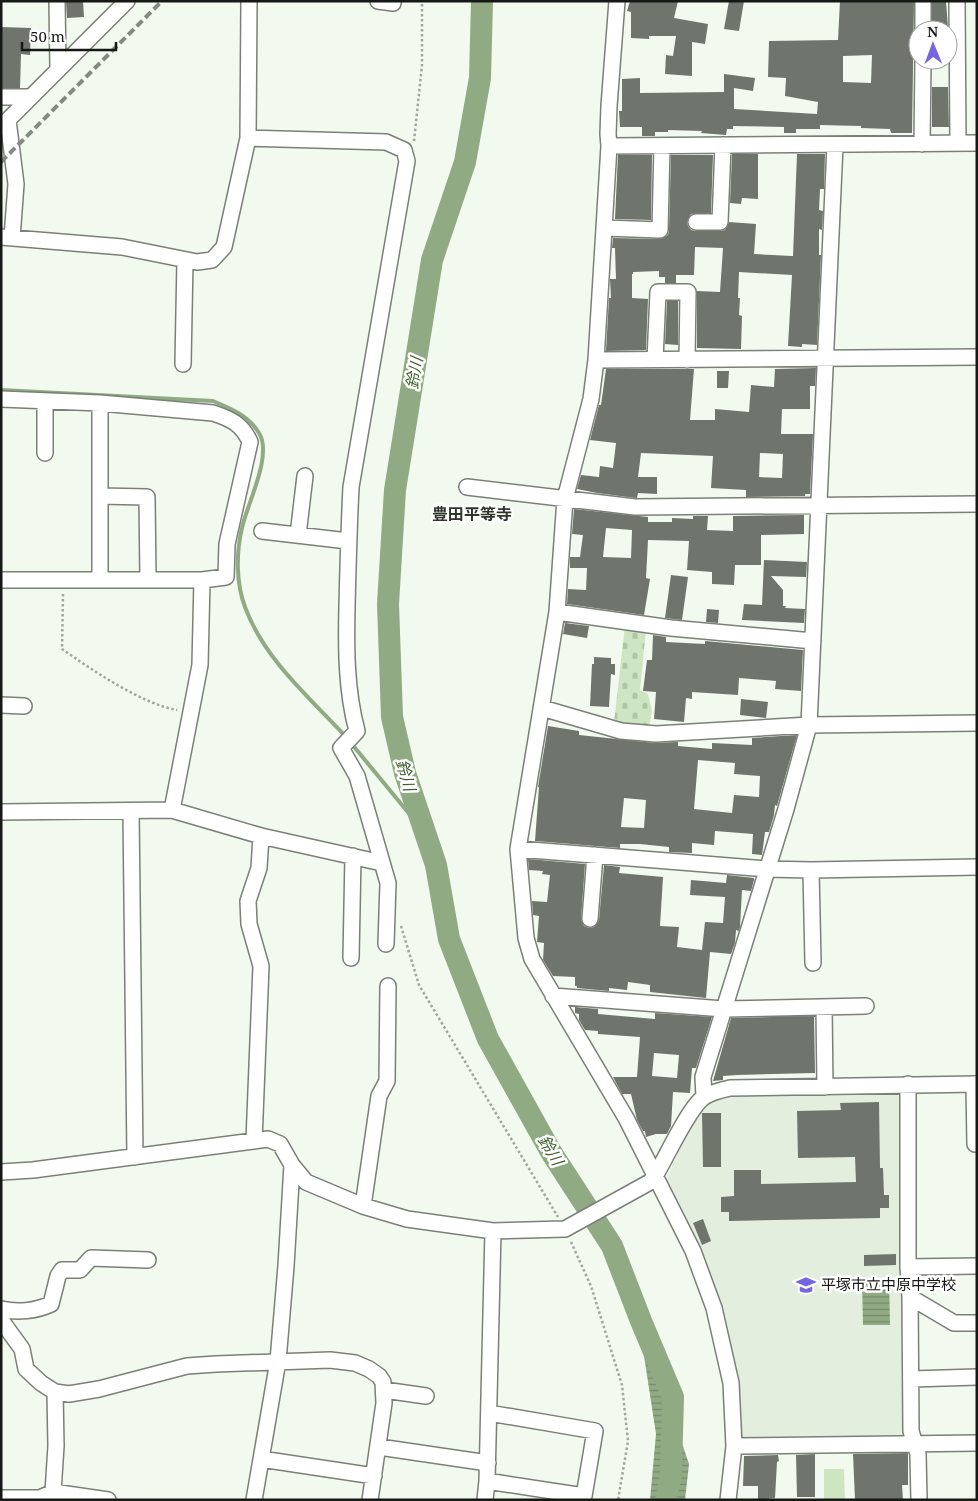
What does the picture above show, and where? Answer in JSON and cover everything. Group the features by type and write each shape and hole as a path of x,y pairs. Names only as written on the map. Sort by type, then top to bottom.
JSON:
{"street":[{"path":"57,1 58,69"},
{"path":"127,1 4,123 16,184 7,238 122,247 197,262 212,260 224,246 248,138 249,1"},
{"path":"378,1 393,3 392,1"},
{"path":"617,1 609,106 605,228 596,360 591,399 565,500 557,612 518,849 526,938 532,959 626,1118 653,1179 693,1251 714,1308 731,1383 734,1446 728,1500"},
{"path":"923,1 923,20"},
{"path":"956,1 958,143"},
{"path":"922,70 922,144"},
{"path":"1,97 31,97"},
{"path":"248,138 386,142 404,150 407,161 351,486 348,541 348,690 357,731 341,748 357,776 388,883 386,944"},
{"path":"609,146 977,143"},
{"path":"696,222 720,222 723,145"},
{"path":"704,1097 703,1077 786,809 808,725 835,145"},
{"path":"605,228 660,230 662,146"},
{"path":"183,364 185,260"},
{"path":"655,360 658,292 688,292 687,360"},
{"path":"596,360 977,358"},
{"path":"1,399 100,404 213,413 230,418 245,431 250,442 227,544 226,577 202,580 1,580"},
{"path":"45,401 45,453"},
{"path":"100,404 100,579"},
{"path":"298,535 305,476"},
{"path":"467,487 635,507 977,504"},
{"path":"100,496 147,497 148,580"},
{"path":"262,531 348,541"},
{"path":"172,810 200,665 202,580"},
{"path":"557,612 671,628 813,641"},
{"path":"1,704 24,706"},
{"path":"542,708 621,731 656,734 808,725 977,723"},
{"path":"1,812 172,810 261,836 382,863"},
{"path":"131,811 135,1157"},
{"path":"254,1141 261,966 249,924 248,901 258,868 261,836"},
{"path":"518,849 766,869 977,867"},
{"path":"590,919 595,855"},
{"path":"351,958 353,856"},
{"path":"811,870 813,963"},
{"path":"363,1206 379,1096 387,1081 388,986"},
{"path":"553,996 724,1009 866,1006"},
{"path":"824,1007 826,1087"},
{"path":"908,1084 908,1266 911,1431 918,1454 919,1500"},
{"path":"1,1172 33,1170 268,1139 280,1144 292,1165 306,1182 363,1206 407,1219 493,1232 565,1229 653,1179 693,1108 704,1097 730,1088 975,1084 975,1144"},
{"path":"254,1500 278,1361 292,1165"},
{"path":"485,1500 488,1463 493,1232"},
{"path":"1,1309 38,1310 51,1304 58,1276 62,1270 80,1270 91,1258 148,1260"},
{"path":"908,1266 977,1266"},
{"path":"910,1297 954,1323 977,1323"},
{"path":"1,1320 22,1349 26,1368 41,1383 55,1392 69,1394 187,1366 330,1360 355,1363 369,1369 379,1376 383,1382 384,1390 384,1403 370,1500"},
{"path":"911,1379 977,1378"},
{"path":"384,1390 426,1396"},
{"path":"53,1492 56,1446 55,1392"},
{"path":"487,1482 584,1496 595,1431 489,1413"},
{"path":"734,1446 977,1443"},
{"path":"378,1447 488,1463"},
{"path":"261,1459 374,1476"},
{"path":"6,1499 40,1498 53,1492 108,1500"}],"path":[{"path":"407,161 414,145 422,64 422,1"},
{"path":"63,580 62,650 90,669 163,707 191,711"},
{"path":"399,920 419,984 565,1229 591,1286 622,1385 628,1441 618,1500"}],"shaded area":[{"name":"平塚市立中原中学校","path":"896,1092 900,1096 905,1435 901,1437 743,1439 737,1433 734,1376 665,1182 694,1118 709,1102 730,1094"},
{"path":"889,1278 890,1325 863,1325 862,1279"},
{"path":"637,1310 689,1464 685,1500 650,1500 656,1434"}],"green space":[{"path":"625,626 646,629 640,690 648,694 652,711 649,728 614,722"},
{"path":"824,1469 844,1469 845,1500 824,1500"}],"building":[{"path":"66,1 83,1 84,17 67,18"},
{"path":"630,1 678,1 674,18 708,24 705,44 692,42 692,76 665,74 666,55 673,56 676,36 649,36 649,39 631,38 631,12 627,11"},
{"path":"729,1 744,1 739,31 724,29"},
{"path":"840,1 914,1 914,20 908,20 908,70 913,70 912,133 891,133 890,129 861,128 861,126 820,125 820,129 796,129 796,133 784,133 784,127 733,126 733,129 727,129 726,135 701,133 702,131 668,130 668,132 655,132 655,136 642,136 642,127 620,127 619,111 622,111 622,79 640,78 640,93 724,92 724,74 755,78 753,91 734,88 734,109 817,114 818,102 785,96 786,78 768,77 769,41 838,40","holes":["872,55 871,83 843,82 843,56"]},
{"path":"932,1 946,1 947,20 932,20"},
{"path":"1,27 31,28 30,55 21,54 20,88 1,88"},
{"path":"932,87 948,87 949,127 932,127"},
{"path":"732,154 758,154 758,199 742,198 741,204 730,203"},
{"path":"797,154 825,154 824,189 820,189 819,210 823,211 822,230 819,229 819,255 821,255 817,345 802,344 802,347 788,346 792,275 739,272 739,315 742,316 741,349 697,348 697,291 720,292 723,248 695,247 694,275 676,275 676,283 665,283 665,277 659,277 659,271 633,272 632,298 648,299 646,350 606,351 609,298 611,298 610,279 616,279 615,248 612,248 613,238 660,239 668,235 671,155 713,155 711,213 691,214 687,222 691,230 725,230 729,222 756,224 754,254 793,256"},
{"path":"618,155 652,155 651,220 615,219"},
{"path":"667,301 678,301 678,345 665,344"},
{"path":"816,368 815,386 810,386 810,409 782,409 781,434 813,434 810,494 805,494 805,496 746,497 746,490 711,488 713,456 641,453 638,477 657,477 657,494 638,493 636,498 577,489 581,475 599,477 600,466 613,468 616,443 590,440 599,405 601,405 606,369 694,369 690,420 715,420 715,409 749,412 751,385 774,387 775,369","holes":["760,453 783,454 782,478 759,477"]},
{"path":"717,371 729,371 728,388 717,388"},
{"path":"574,509 648,517 648,522 672,522 672,518 693,519 693,516 708,516 707,530 733,531 733,516 804,515 804,534 761,535 761,565 735,565 734,585 712,584 712,572 687,570 689,541 648,540 646,578 650,579 644,615 567,604 568,589 586,590 587,568 570,568 570,557 580,557 583,535 572,534","holes":["606,528 632,530 631,558 603,557"]},
{"path":"764,560 807,562 806,577 771,576 783,590 783,606 786,606 785,608 805,609 804,623 742,620 744,604 762,605"},
{"path":"671,575 688,577 682,620 665,618"},
{"path":"707,609 719,610 718,623 706,622"},
{"path":"565,623 589,626 587,638 563,634"},
{"path":"653,635 666,637 666,642 705,644 705,641 803,650 801,691 775,689 776,681 739,678 738,695 692,692 692,699 686,698 684,722 654,719 656,692 643,691 647,660 652,660"},
{"path":"594,657 611,658 611,664 615,664 615,675 611,674 609,707 590,706"},
{"path":"741,699 768,702 766,718 740,715"},
{"path":"548,726 579,731 579,735 655,743 678,742 678,746 712,749 712,743 752,745 752,738 797,735 777,806 775,805 769,832 765,832 762,855 752,854 753,834 715,831 714,845 692,843 692,853 669,852 669,847 640,844 620,844 620,848 535,841 538,787","holes":["698,760 735,763 734,774 760,776 759,797 734,795 732,813 694,809","624,798 646,800 644,828 621,827"]},
{"path":"528,859 585,864 581,919 584,926 589,928 594,927 599,920 604,865 620,867 619,873 663,877 660,926 679,927 677,947 702,950 705,922 723,923 725,897 690,895 691,880 726,883 727,875 754,878 754,880 751,891 742,890 740,927 739,931 736,930 735,943 731,954 710,952 706,998 650,992 650,985 628,982 627,990 609,988 609,991 577,988 575,986 575,977 553,976 543,960 544,943 537,942 539,916 533,915 532,901 547,902 550,875 542,874 543,871 529,870"},
{"path":"575,1007 598,1009 598,1014 655,1019 655,1013 712,1017 696,1068 692,1068 690,1093 673,1092 671,1126 667,1134 656,1134 646,1137 645,1131 643,1131 637,1120 631,1094 622,1094 613,1077 637,1077 640,1037 598,1034 598,1031 585,1030 579,1020 579,1014 575,1013","holes":["654,1053 679,1055 677,1078 652,1076"]},
{"path":"814,1016 815,1073 723,1076 723,1080 713,1081 731,1018"},
{"path":"879,1102 880,1168 883,1168 884,1195 889,1195 889,1208 880,1208 880,1218 729,1221 729,1212 721,1212 721,1197 734,1196 734,1170 761,1170 761,1184 856,1182 855,1157 798,1158 797,1111 841,1110 840,1103"},
{"path":"702,1113 721,1113 721,1167 703,1167"},
{"path":"703,1219 711,1241 702,1245 693,1223"},
{"path":"896,1254 896,1265 864,1266 864,1255"},
{"path":"908,1453 908,1485 902,1485 903,1500 855,1500 853,1454"},
{"path":"815,1454 815,1497 797,1497 796,1455"},
{"path":"778,1455 775,1498 758,1500 758,1486 743,1486 744,1456"}],"waterway":[{"name":"鈴川","path":"482,1 480,78 465,162 432,260 395,490 388,604 392,717 405,773 436,865 449,939 488,1039 551,1152 612,1246 673,1397 671,1472 666,1500"},
{"path":"1,390 213,401 245,417 255,427 262,442 263,454 258,480 240,538 238,568 242,598 253,626 276,661 303,693 347,738"},
{"path":"351,743 425,833"}],"railway":[{"path":"1,162 162,1"}],"place":[{"name":"平塚市立中原中学校","path":"806,1285"}],"district":[{"name":"豊田平等寺","path":"472,514"}]}
